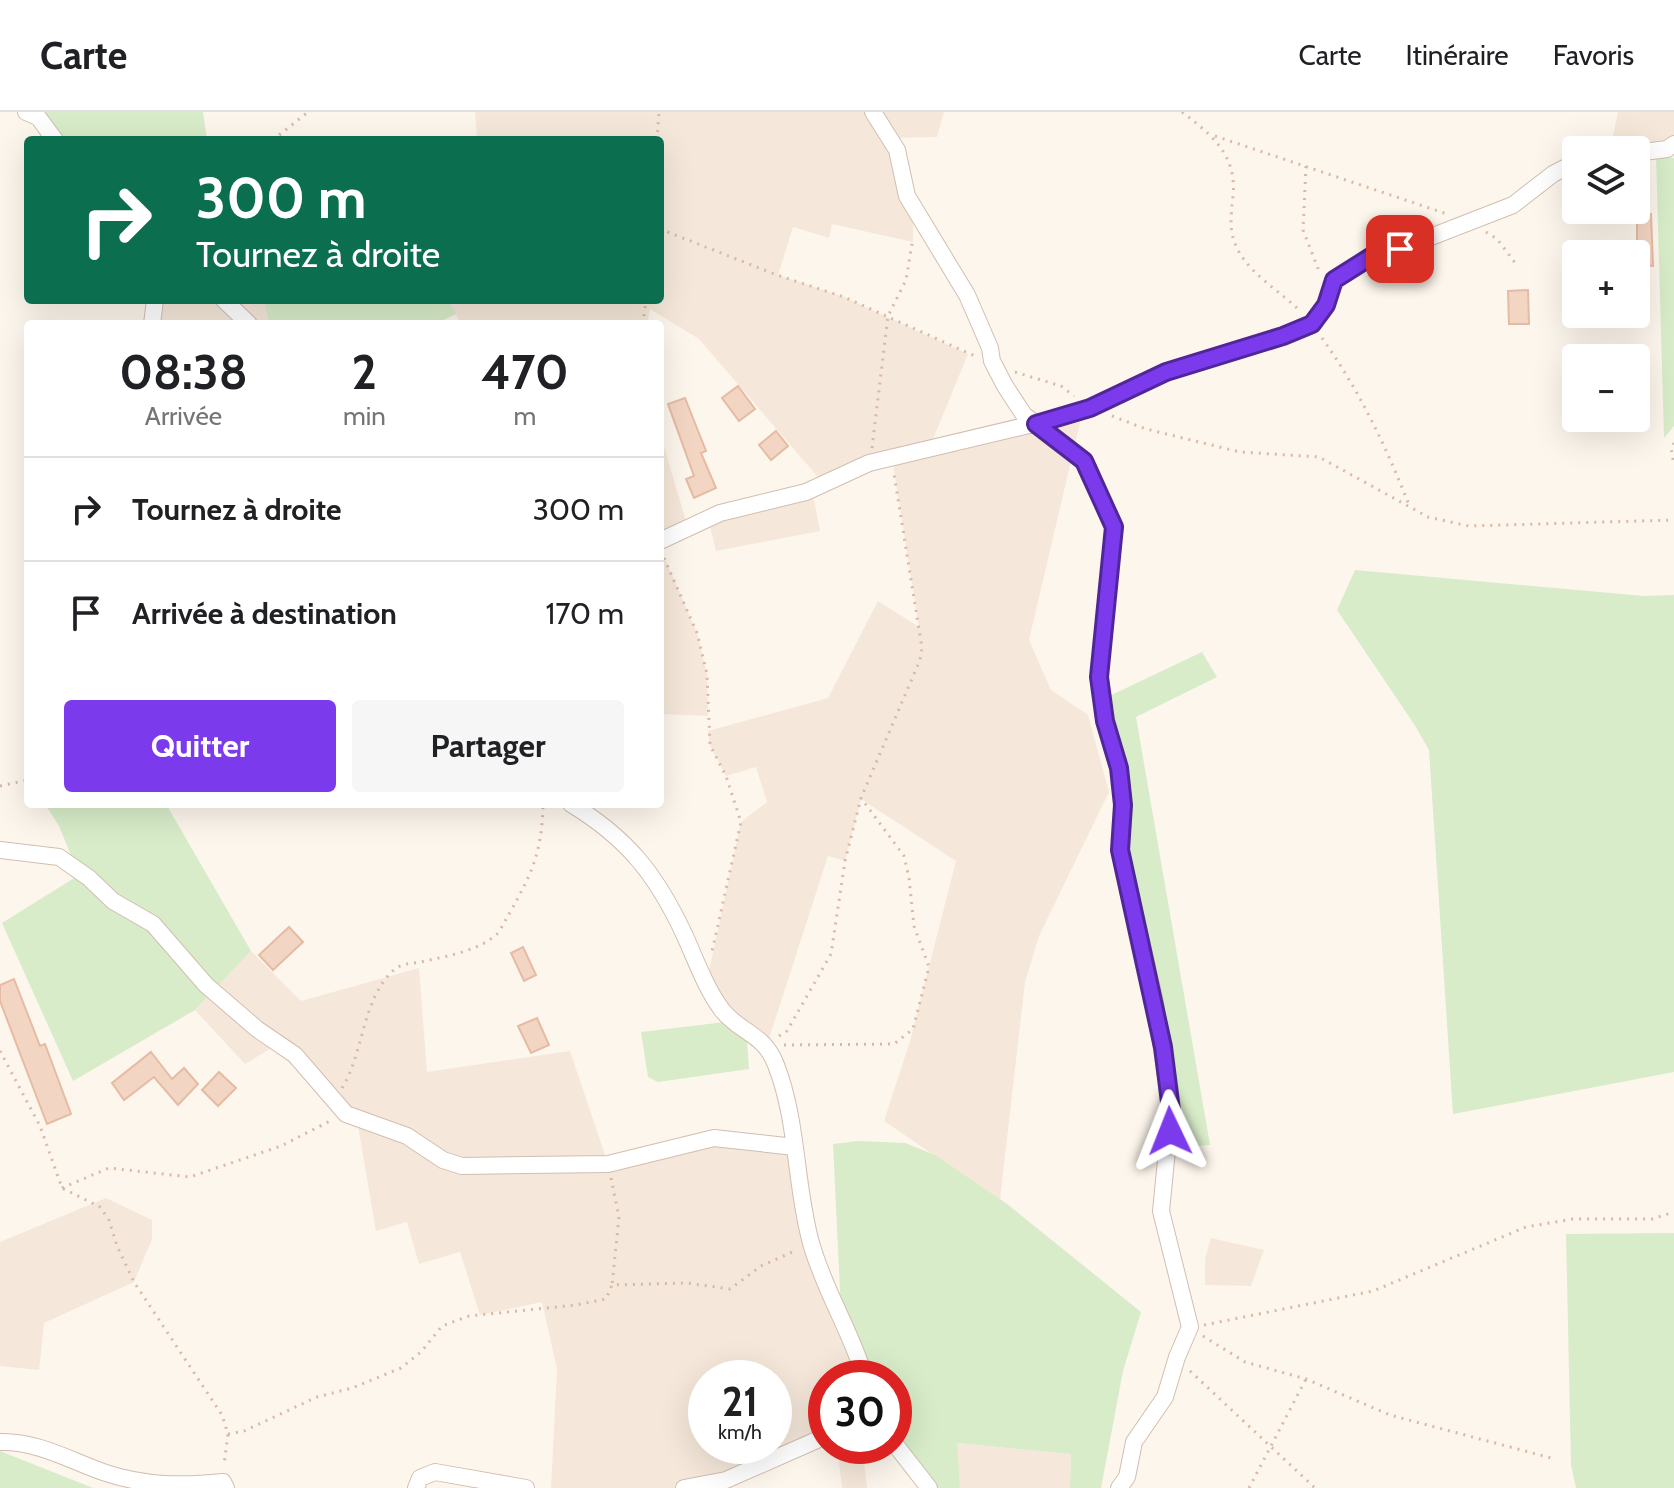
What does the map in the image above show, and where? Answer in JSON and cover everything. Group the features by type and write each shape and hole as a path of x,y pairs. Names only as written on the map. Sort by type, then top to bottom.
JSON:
{"street":[{"path":"26,112 38,117 52,136"},
{"path":"873,112 897,150 907,196 967,295 990,348 992,361 1024,415 1084,461 1114,527 1099,677 1105,721 1119,768 1123,805 1120,850 1163,1047 1171,1110 1161,1211 1190,1327 1165,1397 1134,1442 1127,1477 1119,1488"},
{"path":"1650,152 1672,150"},
{"path":"664,545 720,513 806,492 869,463 1036,424 1090,408 1166,372 1283,336 1311,322 1326,305 1334,280 1344,272 1372,256 1400,249 1513,205 1562,169"},
{"path":"578,808 597,819 654,878 706,985 731,1020 767,1045 777,1068 795,1147 811,1243 859,1360"},
{"path":"0,850 59,857 89,878 113,901 153,924 206,985 257,1029 295,1055 340,1108 407,1136 443,1160 462,1166 608,1164 714,1138 795,1147"},
{"path":"0,1442 34,1445 130,1480 173,1485 224,1485"},
{"path":"684,1488 726,1480 808,1444"},
{"path":"910,1464 929,1488"},
{"path":"416,1488 420,1478 435,1472 526,1488"}],"path":[{"path":"278,136 308,112"},
{"path":"657,136 659,112"},
{"path":"1182,112 1213,135 1471,222 1497,239 1516,264"},
{"path":"1213,135 1231,164 1233,194 1229,226 1238,250 1250,268 1280,291 1311,322 1335,356 1386,447 1409,505"},
{"path":"1306,166 1303,230 1320,275"},
{"path":"869,463 888,316 906,280 913,242 913,206"},
{"path":"664,231 777,275 844,297 968,354 1061,386 1090,408 1146,429 1240,452 1319,457 1428,517 1469,526 1674,520"},
{"path":"1674,443 1671,448 1674,465"},
{"path":"767,1045 787,1031 831,954 845,861 861,798 920,660 922,648 892,458"},
{"path":"664,554 697,633 707,674 710,745 726,776 741,822 706,985"},
{"path":"0,786 24,781"},
{"path":"767,1045 894,1044 913,1029 929,967 914,926 904,856 861,798"},
{"path":"62,1188 109,1168 190,1177 281,1146 340,1108 367,1012 392,972 403,964 451,955 491,941 499,932 536,865 543,808"},
{"path":"0,1051 40,1126 62,1188 100,1207 109,1220 134,1282 215,1403 228,1434 224,1485"},
{"path":"228,1434 244,1431 317,1397 352,1388 401,1368 421,1352 442,1326 469,1316 606,1299 612,1285 619,1217 608,1164"},
{"path":"1190,1327 1373,1291 1526,1227 1573,1219 1652,1219 1674,1212"},
{"path":"612,1285 687,1283 730,1289 761,1266 811,1243"},
{"path":"1190,1327 1245,1362 1306,1379 1390,1415 1555,1459"},
{"path":"1177,1357 1270,1449 1315,1488"},
{"path":"1249,1488 1306,1379"}],"shaded area":[{"path":"475,112 944,112 937,137 891,138 913,206 913,242 832,224 829,238 793,227 778,275 844,297 968,354 929,449 1083,410 1029,640 1051,690 1088,715 1109,792 1039,936 1025,982 1000,1200 884,1121 910,1041 956,861 861,799 845,861 828,856 767,1045 706,985 741,822 767,802 756,767 726,776 710,745 708,731 828,698 878,601 919,627 892,458 823,483 699,339 650,309 648,320 459,320 450,304 664,304 664,136 477,136"},
{"path":"1618,112 1674,112 1674,157 1664,142 1650,144 1650,136 1613,136"},
{"path":"154,304 265,304 268,320 152,320"},
{"path":"664,447 688,528 664,539"},
{"path":"812,489 820,531 716,551 708,518"},
{"path":"664,556 697,633 707,674 708,716 664,714"},
{"path":"251,951 301,1001 419,968 427,1072 570,1051 608,1164 714,1138 795,1147 802,1205 858,1360 808,1360 808,1443 792,1448 792,1360 688,1360 688,1464 750,1464 684,1488 551,1488 557,1369 542,1302 480,1315 460,1252 419,1264 407,1222 376,1231 357,1120 278,1044 245,1064 195,1010"},
{"path":"106,1198 152,1220 152,1239 134,1282 44,1323 39,1370 0,1366 0,1242"},
{"path":"1211,1238 1264,1250 1251,1286 1205,1285 1205,1259"},
{"path":"956,1443 1071,1454 1070,1488 960,1488"},
{"path":"839,1464 864,1464 867,1488 842,1488"}],"green space":[{"path":"26,112 203,112 206,136 51,136"},
{"path":"1656,156 1674,158 1674,426 1664,438"},
{"path":"265,304 450,304 456,314 443,320 268,320"},
{"path":"1355,570 1644,596 1674,595 1674,1072 1453,1114 1429,750 1337,610"},
{"path":"1202,652 1217,677 1136,717 1210,1145 1182,1147 1171,1110 1120,850 1123,805 1101,700"},
{"path":"48,808 168,808 251,951 195,1010 73,1081 2,923 79,875 59,826"},
{"path":"725,1022 747,1041 749,1069 658,1082 648,1077 641,1032"},
{"path":"858,1141 905,1143 935,1155 1007,1204 1141,1312 1123,1371 1101,1488 1070,1488 1071,1454 957,1443 960,1488 929,1488 910,1464 912,1360 859,1360 841,1311 833,1144"},
{"path":"1674,1233 1674,1488 1576,1488 1571,1465 1566,1234"},
{"path":"0,1451 93,1488 0,1488"}],"building":[{"path":"1651,214 1653,266 1650,266 1650,240 1637,240 1637,224 1650,224"},
{"path":"1528,290 1529,324 1509,324 1508,291"},
{"path":"738,386 755,409 739,421 722,398"},
{"path":"685,398 706,451 701,453 716,488 694,498 686,479 694,476 668,404"},
{"path":"776,431 788,446 771,460 759,445"},
{"path":"289,927 303,942 273,970 259,955"},
{"path":"523,947 536,975 524,981 511,953"},
{"path":"14,979 40,1046 45,1044 71,1114 47,1124 0,1001 0,985"},
{"path":"537,1018 549,1045 531,1053 518,1026"},
{"path":"151,1052 172,1079 184,1068 198,1084 178,1105 154,1077 124,1100 112,1083"},
{"path":"219,1072 236,1088 218,1106 202,1090"}],"route":[{"path":"1170,1131 1171,1110 1163,1047 1120,850 1123,805 1119,768 1105,721 1099,677 1100,641 1114,527 1084,461 1036,424 1090,408 1166,372 1312,324 1326,305 1334,280 1372,256 1400,249"}]}
